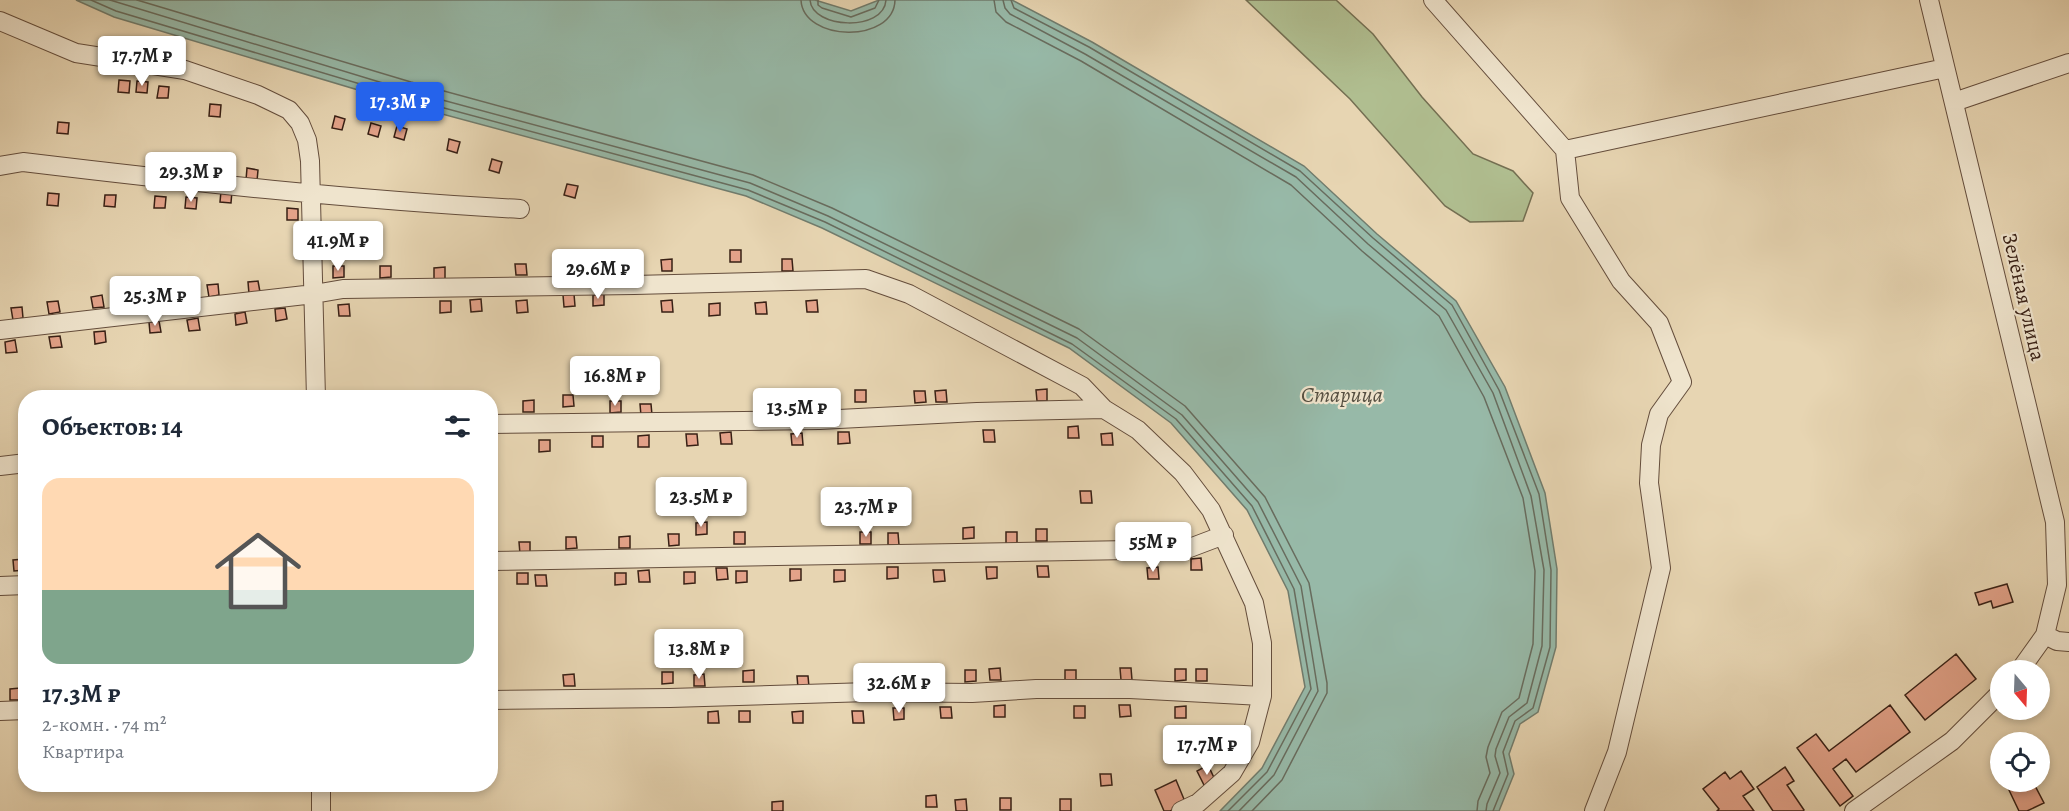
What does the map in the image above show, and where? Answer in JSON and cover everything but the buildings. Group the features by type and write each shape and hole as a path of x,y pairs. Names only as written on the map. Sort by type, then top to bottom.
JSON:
{"street":[{"path":"1433,0 1565,150 1570,198 1621,281 1659,323 1682,382 1659,414 1651,445 1649,483 1661,568 1617,752 1594,811"},
{"name":"Зелёная улица","path":"1929,0 2055,522 2057,585 2045,635 2027,660"},
{"path":"0,21 76,53 185,70 258,95 289,110 300,123 307,140 310,161 316,390"},
{"path":"1954,102 2069,63"},
{"path":"1565,150 1945,69"},
{"path":"0,166 23,162 218,186 398,202 520,209"},
{"path":"0,330 343,289 866,279 909,294 1082,386 1104,409 1138,430 1183,473 1211,510 1254,603 1262,643 1262,696 1250,742 1232,773 1198,803 1181,811"},
{"path":"498,424 795,420 1104,409"},
{"path":"0,466 18,464"},
{"path":"498,561 720,555 1187,549 1224,535"},
{"path":"0,586 18,585"},
{"path":"2045,635 2057,641 2069,642"},
{"path":"498,700 869,692 972,693 1048,689 1130,689 1262,696"},
{"path":"1854,811 1953,741 1990,703"},
{"path":"0,711 18,710"},
{"path":"321,792 321,811"}],"shaded area":[{"path":"1246,0 1336,0 1373,34 1422,97 1473,154 1513,171 1533,193 1523,221 1470,222 1445,206 1350,99"}],"water":[{"name":"Старица","path":"76,0 815,0 851,11 879,0 1012,0 1092,42 1304,166 1377,234 1456,301 1505,387 1545,493 1557,569 1556,647 1538,712 1520,724 1509,754 1514,774 1499,811 1220,811 1262,768 1305,687 1288,591 1247,510 1171,423 1069,348 822,228 746,196 405,104 114,17"}]}
